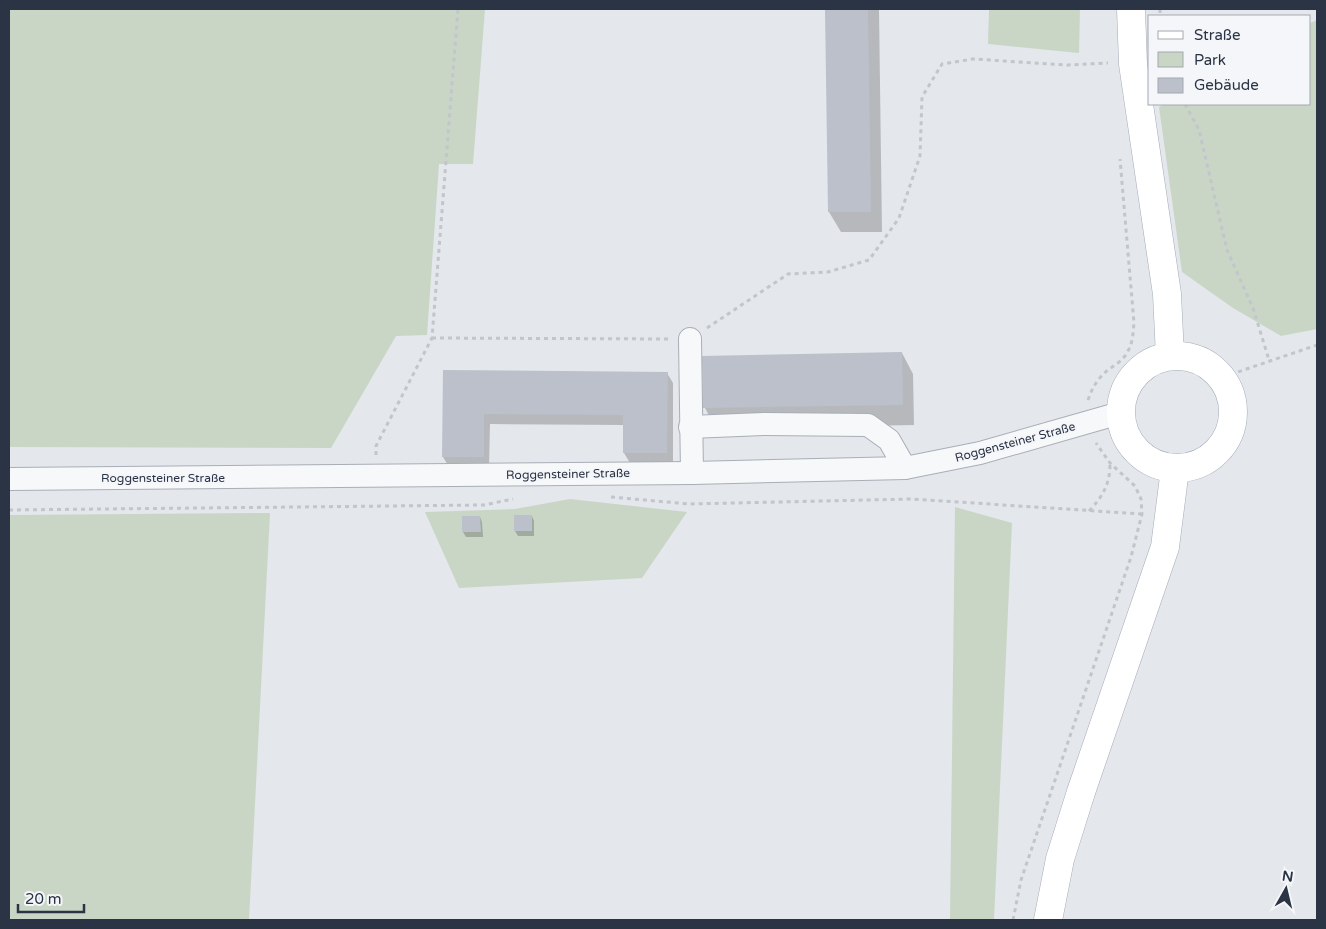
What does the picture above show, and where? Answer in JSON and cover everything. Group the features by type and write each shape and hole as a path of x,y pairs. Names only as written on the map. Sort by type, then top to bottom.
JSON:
{"main road":[{"path":"1131,9 1133,64 1168,294 1170,356"},
{"path":"1170,356 1187,356 1204,362 1223,377 1234,406 1232,425 1225,443 1212,458 1194,466 1175,469 1158,466 1143,458 1131,446 1123,430 1120,413 1122,397 1129,382 1140,369 1154,360 1170,356"},
{"path":"1048,920 1060,858 1164,547 1175,469"}],"street":[{"path":"690,339 692,473"},
{"name":"Roggensteiner Straße","path":"9,479 692,473 905,468 980,453 1120,413"},
{"path":"690,427 764,424 868,425 889,440 905,468"}],"path":[{"path":"376,476 376,446 432,338 458,9"},
{"path":"432,338 690,339 788,274 828,272 869,260 899,218 920,156 922,97 942,64 973,59 1068,65 1113,63"},
{"path":"1185,105 1199,130 1227,250 1253,308 1269,360"},
{"path":"1013,920 1021,880 1131,557 1142,514 1141,499 1135,486 1110,463 1095,442 1089,421 1088,400 1094,385 1128,353 1133,339 1134,324 1119,150"},
{"path":"1223,377 1317,345"},
{"path":"1090,511 1105,490 1110,476 1110,463"},
{"path":"604,496 622,500 689,504 912,498 1142,514"},
{"path":"9,510 484,504 522,497"}],"green space":[{"path":"9,9 485,9 473,164 439,164 427,335 396,336 331,448 9,447"},
{"path":"989,9 1080,9 1079,53 988,44"},
{"path":"1317,20 1317,329 1281,336 1233,308 1182,272 1159,107 1162,105 1311,105 1311,23"},
{"path":"570,499 687,512 642,578 459,588 425,512 515,509"},
{"path":"955,507 1012,523 994,920 950,920"},
{"path":"270,513 249,920 9,920 9,515"}],"building":[{"path":"825,9 868,9 871,212 828,212"},
{"path":"902,352 903,405 703,408 702,356"},
{"path":"443,370 668,372 667,453 623,453 623,415 484,414 484,457 442,457"},
{"path":"514,515 532,515 532,531 514,531"},
{"path":"462,516 480,516 481,532 462,532"}]}
